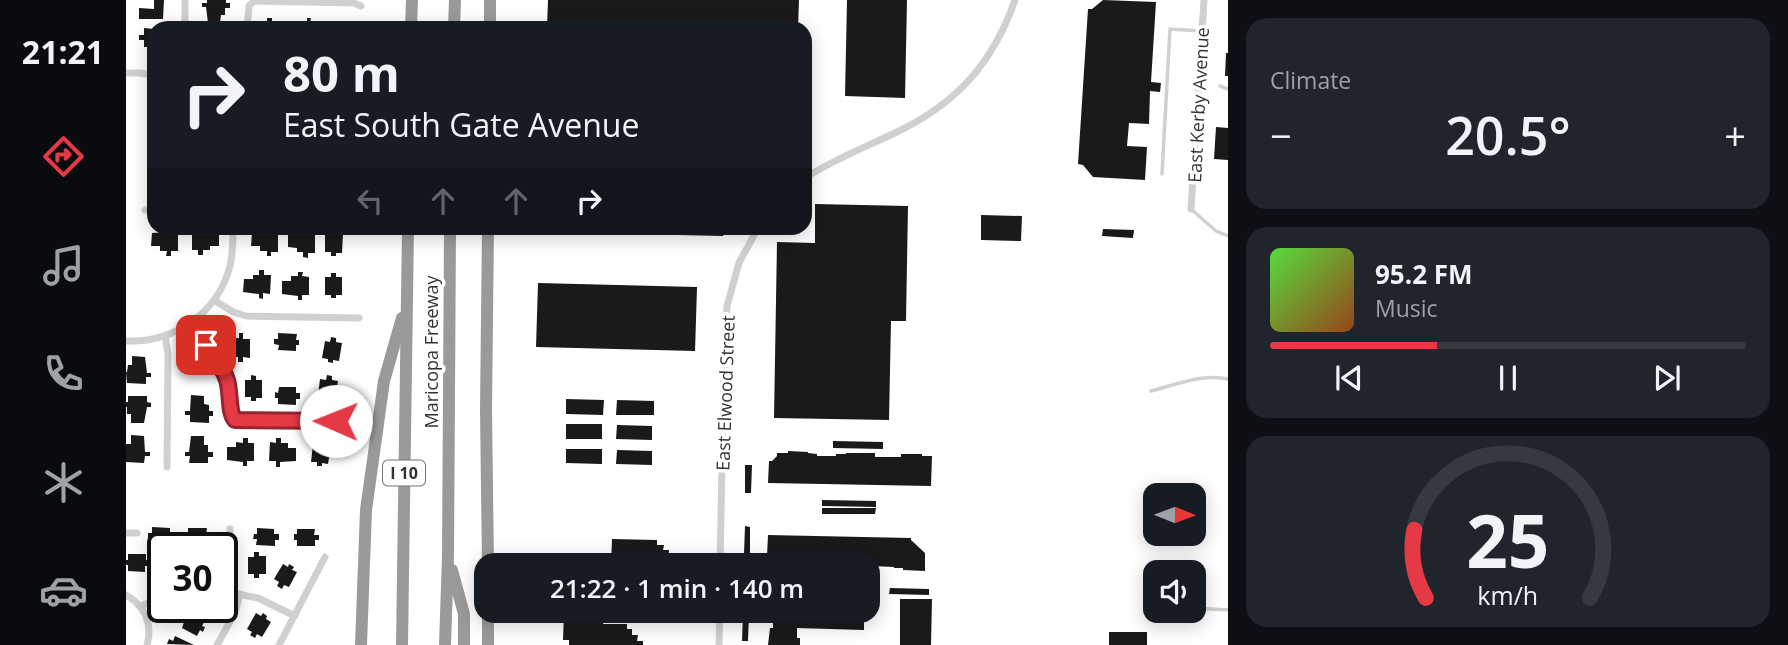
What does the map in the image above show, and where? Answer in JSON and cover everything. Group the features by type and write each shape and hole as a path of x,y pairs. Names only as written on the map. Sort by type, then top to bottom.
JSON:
{"highway":[{"path":"411,21 412,0"},
{"path":"454,21 455,0"},
{"path":"490,21 491,0"},
{"name":"Maricopa Freeway","path":"402,645 408,235"},
{"name":"Maricopa Freeway","path":"445,645 450,235"},
{"path":"488,235 488,553"},
{"path":"361,645 366,510 384,381 407,300"},
{"path":"448,556 464,614 464,645"},
{"path":"488,623 489,645"}],"street":[{"path":"185,21 186,0"},
{"path":"812,174 928,115 957,93 984,64 997,43 1015,0"},
{"name":"East Kerby Avenue","path":"1191,209 1204,0"},
{"path":"247,21 251,3 258,1 354,3 361,6"},
{"path":"126,73 147,74"},
{"path":"126,341 165,336 204,312 223,285 229,269 233,235"},
{"name":"East Elwood Street","path":"720,553 727,306 739,263 754,235"},
{"path":"214,300 233,312 246,316 359,318"},
{"path":"190,323 225,374 233,418 351,421"},
{"path":"165,336 168,354 167,467"},
{"path":"126,533 137,533"},
{"path":"279,645 325,557"},
{"path":"217,645 235,613 240,594 266,601 295,616"},
{"path":"126,595 141,606 149,625 147,645"},
{"path":"141,606 147,604"},
{"path":"719,645 720,623"}],"lane":[{"path":"1162,174 1170,29 1202,31"},
{"path":"1220,86 1228,89"},
{"path":"1191,209 1216,231 1228,236"},
{"path":"1151,391 1218,377 1228,379"},
{"path":"1206,609 1228,610"}],"building":[{"path":"154,0 164,0 163,19 139,19 139,8 154,9"},
{"path":"207,0 226,0 226,3 230,3 230,8 225,8 225,15 221,15 220,21 208,21 206,7 202,7 202,3 207,3"},
{"path":"548,0 799,0 798,21 547,21"},
{"path":"847,0 907,0 905,98 845,96"},
{"path":"1103,0 1156,2 1151,82 1161,83 1160,92 1150,91 1149,124 1129,123 1127,146 1147,147 1145,180 1093,177 1083,165 1078,164 1088,9"},
{"path":"144,28 147,28 147,47 144,47 144,40 139,40 139,35 144,35"},
{"path":"1228,53 1228,76 1225,76"},
{"path":"1216,127 1228,128 1228,160 1214,159"},
{"path":"815,204 908,206 906,321 891,321 889,420 774,418 777,242 815,243"},
{"path":"981,215 1022,216 1021,241 981,240"},
{"path":"1103,229 1134,230 1133,238 1102,236"},
{"path":"152,235 178,235 178,251 171,251 171,256 166,256 167,251 160,251 160,246 151,246"},
{"path":"192,235 219,235 219,246 210,246 210,250 203,250 203,255 198,255 198,250 192,250"},
{"path":"252,235 278,235 278,252 271,252 271,256 267,256 267,251 260,251 260,246 251,246"},
{"path":"288,235 315,235 315,253 308,253 308,258 303,257 303,252 297,252 297,248 288,247"},
{"path":"325,235 343,235 342,253 331,256 331,252 325,252"},
{"path":"259,270 264,270 264,275 271,275 270,294 263,293 263,299 259,298 259,294 243,292 244,279 253,279 253,275 259,275"},
{"path":"298,272 309,277 309,295 302,295 302,300 298,300 298,296 282,294 282,281 291,281 291,276 298,276"},
{"path":"331,273 342,277 342,295 336,295 336,298 325,295 325,277 331,277"},
{"path":"538,283 697,287 695,351 536,347"},
{"path":"239,333 243,333 243,339 250,339 250,358 243,357 243,362 238,362 238,357 232,357 232,352 223,352 223,339 239,338"},
{"path":"278,333 297,334 299,345 296,345 296,351 278,350 279,345 274,344 274,339 278,339"},
{"path":"331,337 342,343 339,361 333,360 333,363 322,358 325,341 330,342"},
{"path":"132,356 145,357 147,373 151,373 151,377 146,377 146,384 127,383 126,372 128,365 132,365"},
{"path":"251,375 256,376 256,380 262,380 262,398 256,398 256,401 245,397 245,380 251,380"},
{"path":"327,375 338,381 335,399 329,398 329,401 318,396 320,379 326,380"},
{"path":"279,387 296,387 300,399 296,399 296,405 278,404 275,392 278,393"},
{"path":"191,395 204,396 204,404 209,405 209,411 213,411 213,416 209,416 209,423 190,422 190,415 185,415 185,411 190,411"},
{"path":"128,396 147,396 151,407 147,407 144,423 131,423 131,414 127,414 126,407"},
{"path":"566,399 604,400 603,415 566,414"},
{"path":"617,400 654,401 654,415 616,415"},
{"path":"566,424 602,424 602,439 566,439"},
{"path":"617,425 652,426 652,440 616,439"},
{"path":"131,435 144,436 145,452 150,452 150,456 145,456 144,463 126,462 126,444 131,444"},
{"path":"191,436 204,436 204,445 208,445 208,452 213,452 213,457 208,457 208,463 189,463 190,456 185,456 185,452 189,452"},
{"path":"243,438 248,438 248,443 254,443 254,461 247,461 247,466 243,466 243,462 227,460 227,447 236,447 236,442 243,443"},
{"path":"276,438 281,438 281,443 288,443 288,448 296,448 296,461 280,462 280,467 276,467 276,461 269,461 270,442 276,443"},
{"path":"320,440 325,441 324,445 331,446 328,464 317,466 317,462 311,462 313,444 319,445"},
{"path":"833,441 883,442 883,449 833,448"},
{"path":"566,449 602,449 602,464 566,463"},
{"path":"617,450 652,451 652,465 616,464"},
{"path":"808,452 817,456 875,453 875,457 901,457 901,454 932,456 931,486 768,483 769,461 777,456 777,453"},
{"path":"745,465 752,465 751,493 745,493"},
{"path":"822,500 876,501 876,507 822,506"},
{"path":"822,508 876,508 875,514 822,514"},
{"path":"745,526 750,527 750,553 744,553"},
{"path":"152,527 170,528 170,532 152,532"},
{"path":"188,528 207,528 206,532 188,532"},
{"path":"257,528 274,529 274,534 279,534 275,546 256,545 257,539 253,539"},
{"path":"297,529 315,529 314,535 319,535 319,540 315,540 315,546 297,546 294,534 297,534"},
{"path":"768,535 911,538 925,553 925,571 880,566 880,553 767,553"},
{"path":"612,539 657,540 657,545 664,545 663,550 669,550 669,553 611,553"},
{"path":"254,552 259,552 259,556 266,556 266,574 259,574 259,578 248,574 248,557 254,557"},
{"path":"128,554 146,554 145,572 128,571"},
{"path":"283,564 288,567 289,564 294,567 292,570 297,572 289,587 284,585 282,589 274,579"},
{"path":"890,588 929,589 929,595 889,594"},
{"path":"900,599 932,599 931,645 900,645"},
{"path":"256,613 261,616 263,613 271,622 262,637 257,634 255,638 247,629"},
{"path":"184,623 204,623 202,626 205,627 197,636 182,628"},
{"path":"564,623 627,624 627,629 632,629 632,635 638,635 637,641 643,641 643,645 569,645 569,640 563,640"},
{"path":"743,623 749,623 748,641 742,641"},
{"path":"773,623 864,623 864,630 797,628 800,645 768,645 770,628 773,628"},
{"path":"1109,632 1147,632 1147,645 1109,645"},
{"path":"175,636 194,645 167,644 169,639 173,641"}],"route":[{"path":"206,345 225,374 231,413 235,420 336,421"}]}
